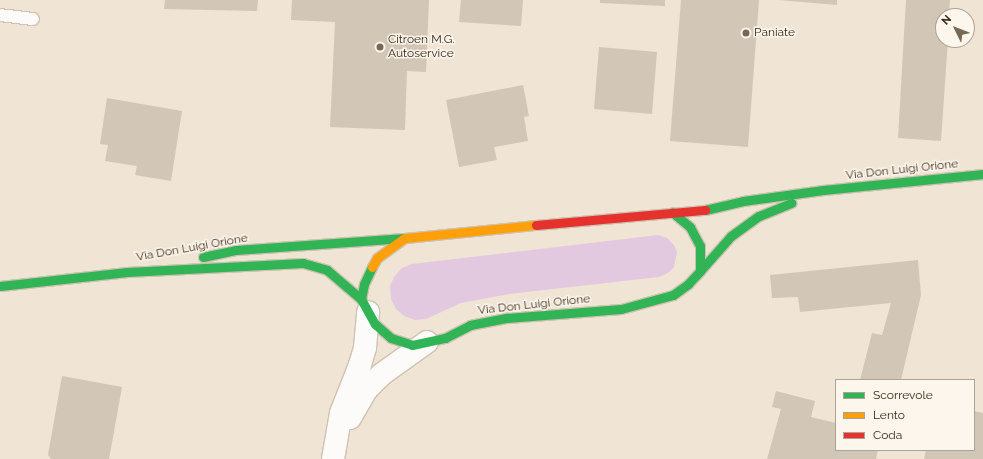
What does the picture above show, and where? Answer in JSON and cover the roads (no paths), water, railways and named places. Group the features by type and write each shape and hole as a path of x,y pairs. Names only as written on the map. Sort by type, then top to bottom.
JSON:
{"main road":[{"name":"Via Don Luigi Orione","path":"127,272 236,250 405,238 703,210 744,201 823,190 983,174"},
{"name":"Via Don Luigi Orione","path":"0,286 127,272 303,263 327,270 364,306 375,324 391,338 412,346 445,338 470,325 478,323 507,318 621,309 673,295 688,284 731,236 759,216 823,190"},
{"path":"672,212 690,227 700,246 700,271"},
{"name":"Via Don Luigi Orione","path":"364,306 364,284 377,258 405,238"}],"street":[{"path":"334,453 341,413 365,348 364,306"},
{"path":"334,453 358,402 367,389 382,374 427,342"}],"lane":[{"path":"0,15 33,19"}],"place":[{"name":"Paniate","path":"746,33"},
{"name":"Citroen M.G. Autoservice","path":"380,47"}]}
